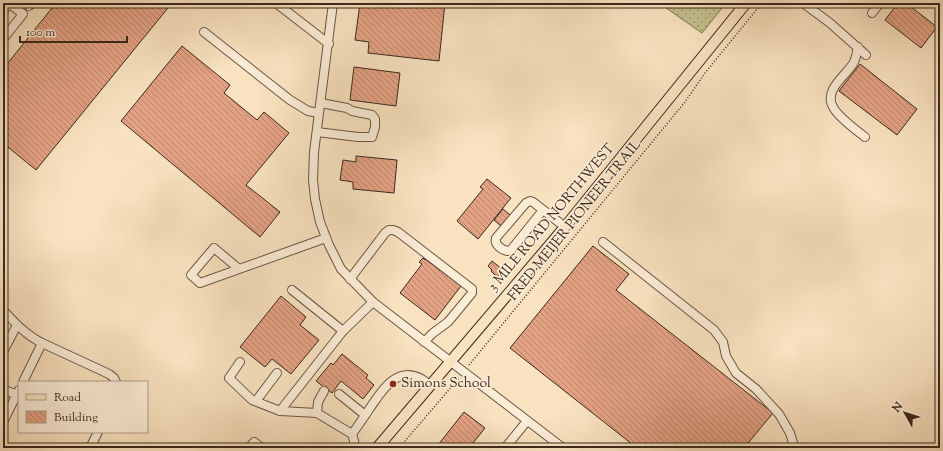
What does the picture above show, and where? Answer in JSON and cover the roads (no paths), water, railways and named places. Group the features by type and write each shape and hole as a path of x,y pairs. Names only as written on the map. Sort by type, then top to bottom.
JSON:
{"main road":[{"name":"3 MILE ROAD NORTHWEST","path":"377,448 565,227 746,3"}],"street":[{"path":"3,11 9,3 23,14 3,39"},
{"path":"26,3 30,6 32,3"},
{"path":"276,3 329,44"},
{"path":"333,3 329,44 314,152 313,180 320,222 341,269 373,302 527,421 553,445 563,448"},
{"path":"803,3 830,23 866,55"},
{"path":"872,13 880,3"},
{"path":"204,32 290,100 308,111 319,114"},
{"path":"858,47 854,62 834,87 830,96 832,107 844,120 864,137"},
{"path":"317,132 358,137 372,137 374,127 375,119 372,115 321,103"},
{"path":"543,210 508,252 496,244 496,238 526,203 530,201 533,202 565,227"},
{"path":"350,279 386,233 389,230 393,230 398,232 469,287 472,290 472,293 448,322 424,342"},
{"path":"239,269 214,248 192,275 200,283 326,238"},
{"path":"603,242 714,330 723,342 726,356 736,373 756,389 778,414 790,433 794,448"},
{"path":"292,290 344,331"},
{"path":"280,411 344,331 373,302"},
{"path":"3,310 30,336 109,374 116,381"},
{"path":"3,352 17,325"},
{"path":"23,381 42,343"},
{"path":"240,362 229,378 252,400 280,411 317,413 352,434 356,448"},
{"path":"256,401 277,373"},
{"path":"352,434 383,389 391,381 401,376 410,375 421,379 430,386"},
{"path":"3,389 18,392 3,422"},
{"path":"317,413 318,402 324,391"},
{"path":"339,394 366,415"},
{"path":"505,448 527,421"},
{"path":"90,448 98,433"},
{"path":"249,448 254,442 262,448"}],"place":[{"name":"Simons School","path":"393,384"}]}
